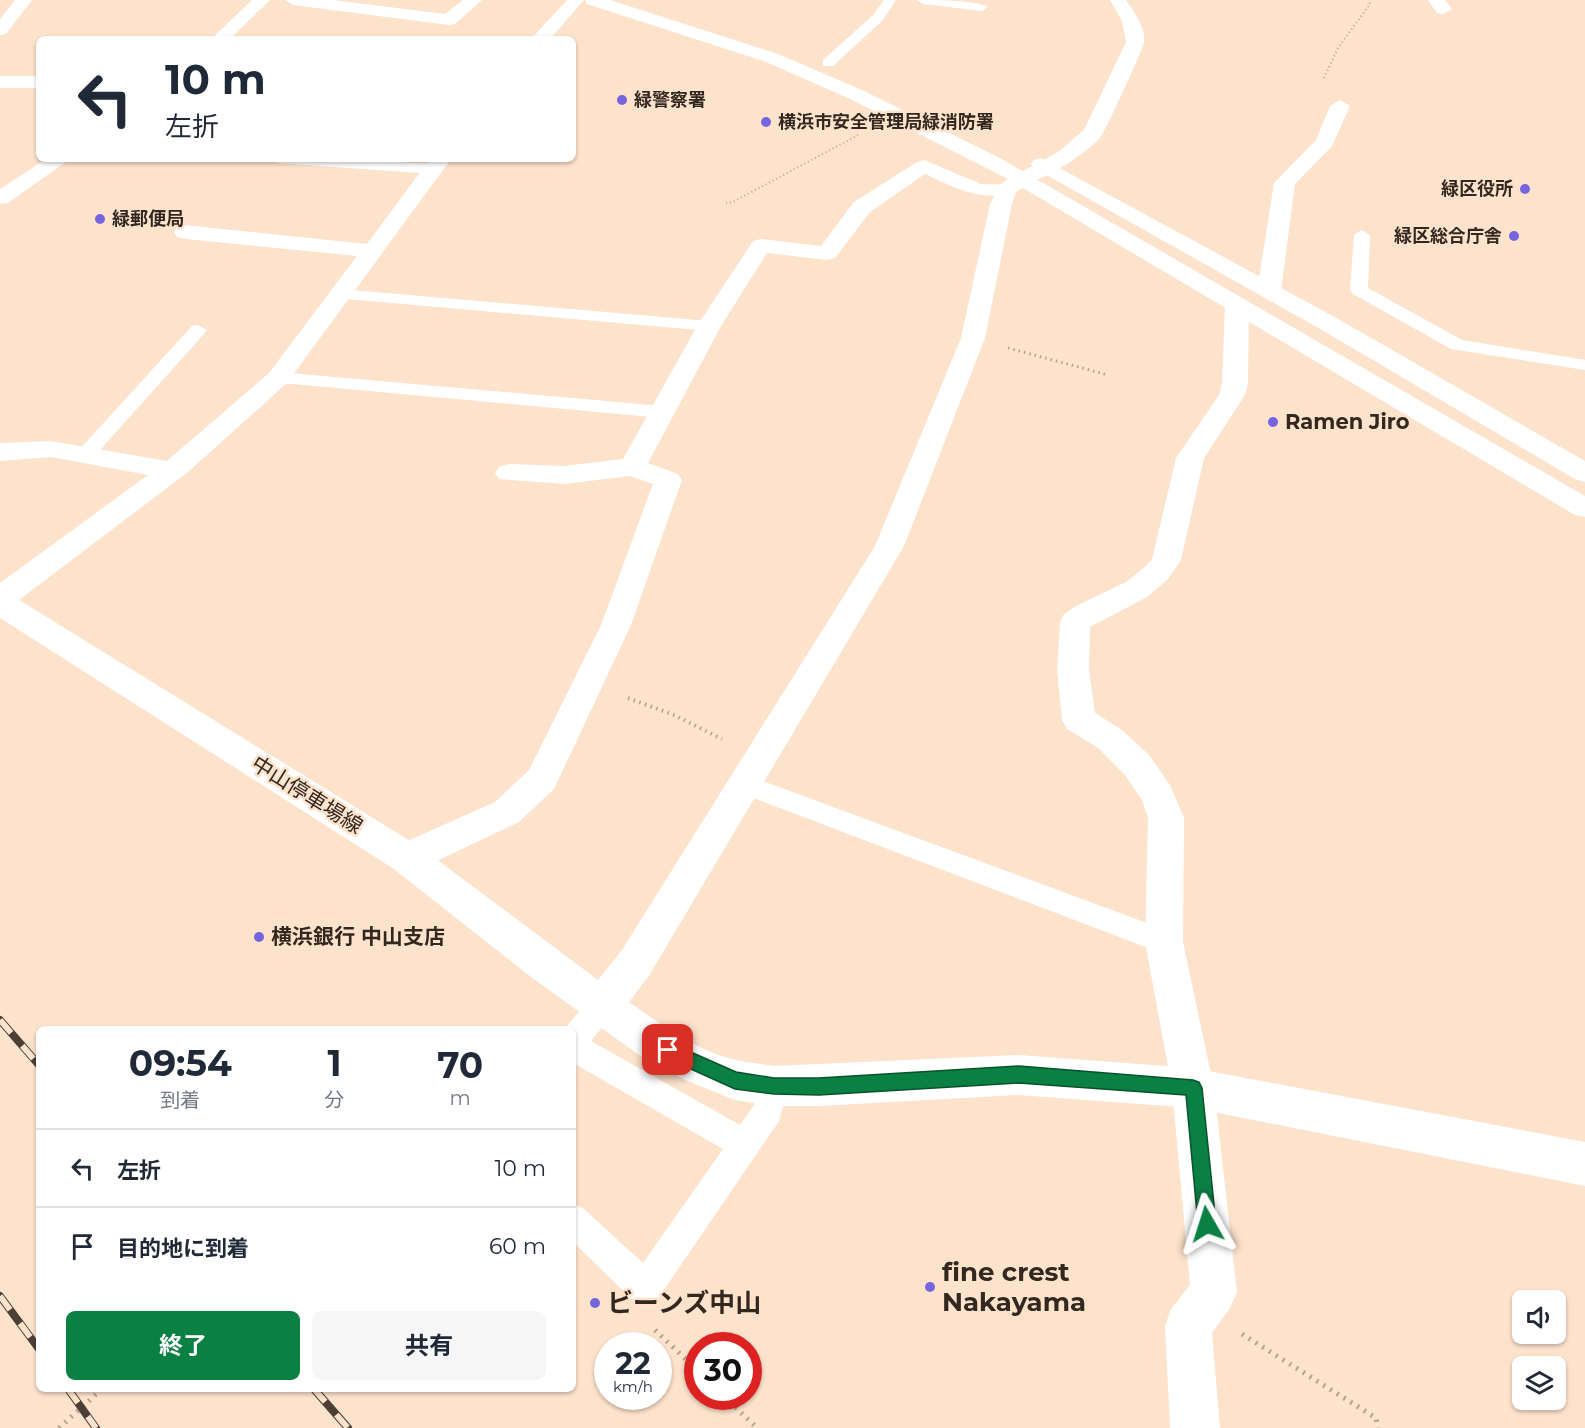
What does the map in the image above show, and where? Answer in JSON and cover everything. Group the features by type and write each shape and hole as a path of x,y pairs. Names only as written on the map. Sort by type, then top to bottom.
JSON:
{"street":[{"path":"0,30 24,0"},
{"path":"223,36 262,0"},
{"path":"293,0 449,20 474,0"},
{"path":"543,36 576,0"},
{"path":"593,0 772,58 1024,172 1269,291 1585,473"},
{"path":"647,0 715,21 828,63 1003,147"},
{"path":"632,467 710,326 761,246 827,253 862,207 924,166 978,190 1073,150 1093,133 1134,42 1131,21 1118,0"},
{"path":"0,82 36,81"},
{"path":"1269,291 1285,183 1325,142 1340,106"},
{"path":"0,198 55,162"},
{"path":"0,600 172,471 248,408 278,378 437,164"},
{"path":"1024,172 1237,304 1585,508"},
{"path":"602,1006 636,962 888,546 973,338 1001,204 1024,172"},
{"path":"185,232 372,251"},
{"path":"1196,1428 1188,1326 1214,1292 1193,1088 1164,942 1166,818 1158,795 1137,765 1110,739 1078,720 1073,670 1075,622 1087,612 1145,586 1158,575 1166,560 1190,458 1232,395 1235,383 1237,304"},
{"path":"0,452 51,449 172,471"},
{"path":"407,858 507,812 542,779 616,625 668,480 632,467 564,475 509,473"},
{"name":"中山停車場線","path":"0,600 407,858 653,1042 699,1066 735,1080 774,1086 819,1086 1019,1075 1193,1088 1585,1164"}],"lane":[{"path":"828,63 878,18 890,0"},
{"path":"923,0 982,7"},
{"path":"373,162 437,164"},
{"path":"1362,235 1359,290 1457,345 1585,364"},
{"path":"341,294 710,326"},
{"path":"85,455 198,330"},
{"path":"278,378 662,412"},
{"path":"744,784 1164,942"},
{"path":"576,1036 602,1006"},
{"path":"576,1049 745,1145"},
{"path":"576,1223 645,1288 768,1111 774,1086"}],"path":[{"path":"726,203 734,202 865,131"},
{"path":"973,338 1108,375"},
{"path":"588,683 674,715 760,758"},
{"path":"1201,1309 1376,1418 1378,1428"},
{"path":"60,1428 99,1392"},
{"path":"738,1410 757,1428"}],"railway":[{"path":"0,1020 36,1062"},
{"path":"0,1296 36,1345"},
{"path":"70,1392 96,1428"},
{"path":"317,1392 348,1428"}],"place":[{"name":"緑警察署","path":"622,100"},
{"name":"横浜市安全管理局緑消防署","path":"766,122"},
{"name":"緑区役所","path":"1525,189"},
{"name":"緑郵便局","path":"100,219"},
{"name":"緑区総合庁舎","path":"1514,236"},
{"name":"Ramen Jiro","path":"1273,422"},
{"name":"横浜銀行 中山支店","path":"259,937"},
{"name":"fine crest Nakayama","path":"930,1287"},
{"name":"ビーンズ中山","path":"595,1303"}],"route":[{"path":"668,1050 699,1066 735,1080 774,1086 819,1086 1019,1075 1193,1088 1207,1224"}]}
